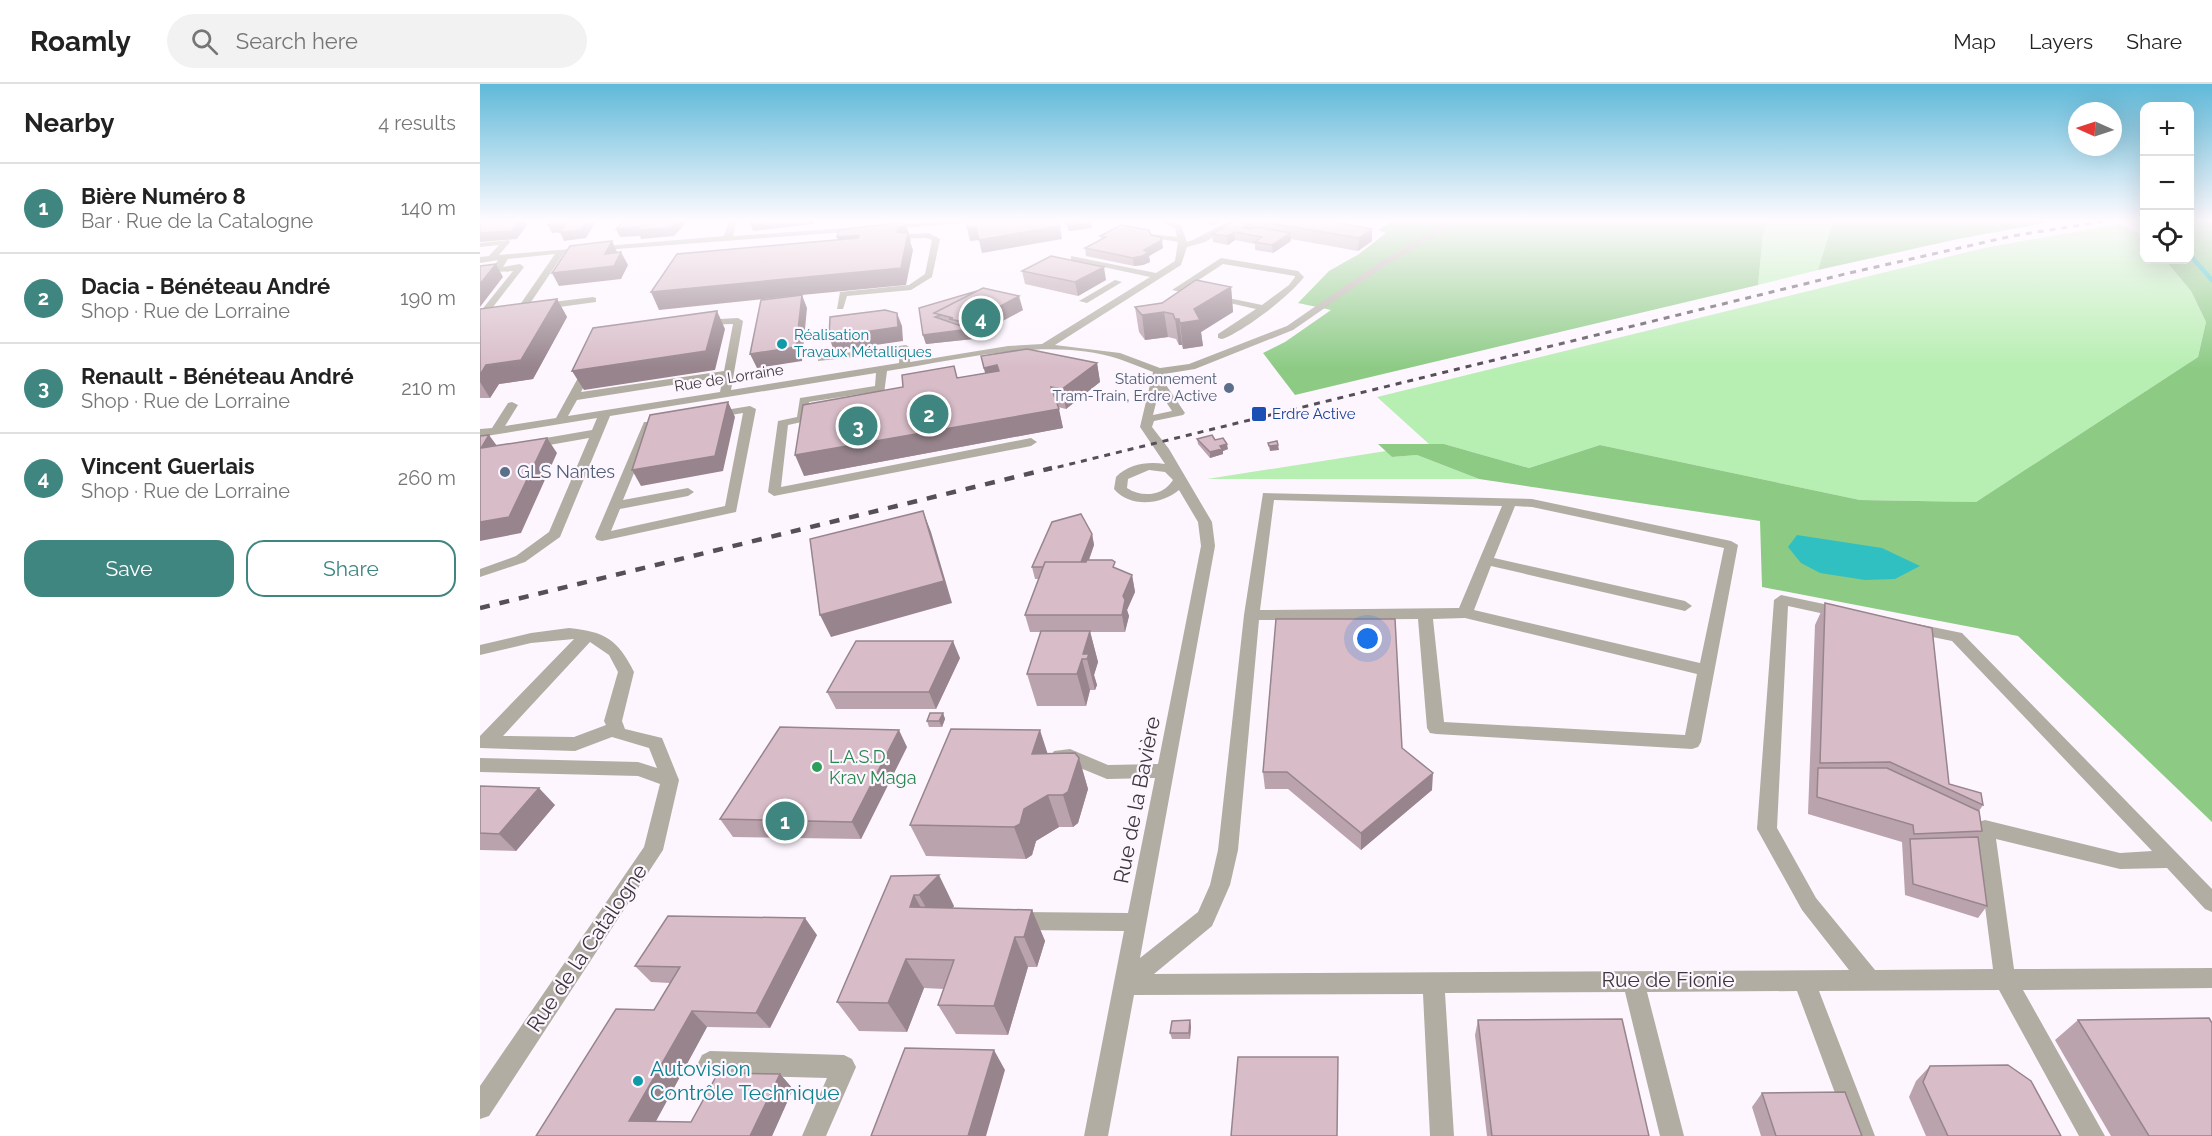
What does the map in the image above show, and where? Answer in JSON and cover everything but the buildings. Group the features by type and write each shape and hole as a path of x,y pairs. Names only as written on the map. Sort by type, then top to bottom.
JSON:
{"street":[{"path":"480,318 518,270"},
{"path":"548,270 522,309 593,300"},
{"path":"840,307 843,294 911,287 929,275 930,270"},
{"path":"1131,270 1159,276"},
{"path":"1044,347 1168,270"},
{"path":"1196,270 1206,272"},
{"path":"1209,270 1177,290 1264,308"},
{"path":"1222,336 1293,287 1300,277 1298,274 1278,270"},
{"path":"1159,371 1206,362 1290,328 1374,270"},
{"path":"1084,301 1118,282"},
{"path":"1103,291 1126,296"},
{"path":"692,324 738,321 725,394"},
{"name":"Rue de Lorraine","path":"480,433 657,405 698,408 725,394 1008,349 1044,347 1087,350 1120,357 1159,371"},
{"path":"822,359 906,348 904,365"},
{"path":"560,420 595,356"},
{"path":"873,408 880,388 882,369"},
{"path":"1159,371 1159,382 1179,413 1148,426 1147,415 1154,382 1159,371"},
{"path":"572,397 729,373"},
{"path":"802,419 804,400 880,388"},
{"path":"496,430 512,405"},
{"path":"657,405 602,537 731,509 750,409 698,408"},
{"path":"480,573 525,558 542,548 555,534 605,413"},
{"path":"824,416 782,423 774,492 1031,441"},
{"name":"Rue de la Bavière","path":"1096,1136 1208,546 1206,522 1148,426"},
{"path":"538,442 597,433"},
{"path":"615,506 688,492"},
{"path":"1124,985 1205,919 1220,885 1228,850 1252,615 1268,496 1532,503 1731,545 1692,742 1436,728 1425,614"},
{"path":"1465,613 1510,502"},
{"path":"1486,561 1685,606"},
{"path":"1858,616 1781,600 1767,829 1809,904 1870,980"},
{"path":"1252,615 1465,613 1706,670"},
{"path":"1891,623 1957,637 2212,903"},
{"path":"480,650 560,633 593,636 615,650 626,672 613,721 619,734 656,743 670,780"},
{"path":"484,742 587,635"},
{"path":"484,742 575,744 617,728"},
{"path":"1039,755 1070,756 1107,772 1165,771"},
{"path":"480,765 638,769 670,780"},
{"name":"Rue de la Catalogne","path":"480,1107 653,850 670,780"},
{"path":"2093,1136 2005,979 1985,828 2120,861 2172,859"},
{"path":"1001,921 1136,922"},
{"name":"Rue de Fionie","path":"1124,985 2212,978"},
{"path":"1633,980 1672,1136"},
{"path":"1804,980 1863,1136"},
{"path":"1433,982 1442,1136"},
{"path":"710,1063 844,1067 814,1136"}],"green space":[{"path":"1759,270 1818,270 1758,285"},
{"path":"1759,270 1758,285 1295,395 1263,353 1285,342 1331,310 1298,303 1329,271"},
{"path":"1894,270 2173,270 2191,291 2206,322 2198,357 1976,502 1860,500 1600,445 1529,468 1444,444 1429,444 1377,397"},
{"path":"2173,270 2212,270 2212,822 2018,636 1762,587 1760,521 1479,479 1417,455 1392,457 1378,444 1444,444 1529,468 1600,445 1860,500 1976,502 2198,357 2206,322 2191,291"},
{"path":"1386,451 1392,457 1417,455 1479,479 1207,479"}],"water":[{"path":"1797,535 1882,548 1920,566 1895,579 1865,580 1820,573 1801,563 1788,547"}],"waterway":[{"path":"2203,270 2212,280"}],"railway":[{"path":"1046,470 1862,270"},
{"path":"480,608 1052,468"}],"place":[{"name":"Vincent Guerlais","path":"981,318"},
{"name":"Réalisation Travaux Métalliques","path":"782,344"},
{"name":"Stationnement Tram-Train, Erdre Active","path":"1229,388"},
{"name":"Dacia - Bénéteau André","path":"929,414"},
{"name":"Erdre Active","path":"1259,414"},
{"name":"Renault - Bénéteau André","path":"858,426"},
{"name":"GLS Nantes","path":"505,472"},
{"name":"L.A.S.D. Krav Maga","path":"817,767"},
{"name":"Bière Numéro 8","path":"785,821"},
{"name":"Autovision Contrôle Technique","path":"638,1081"}]}
